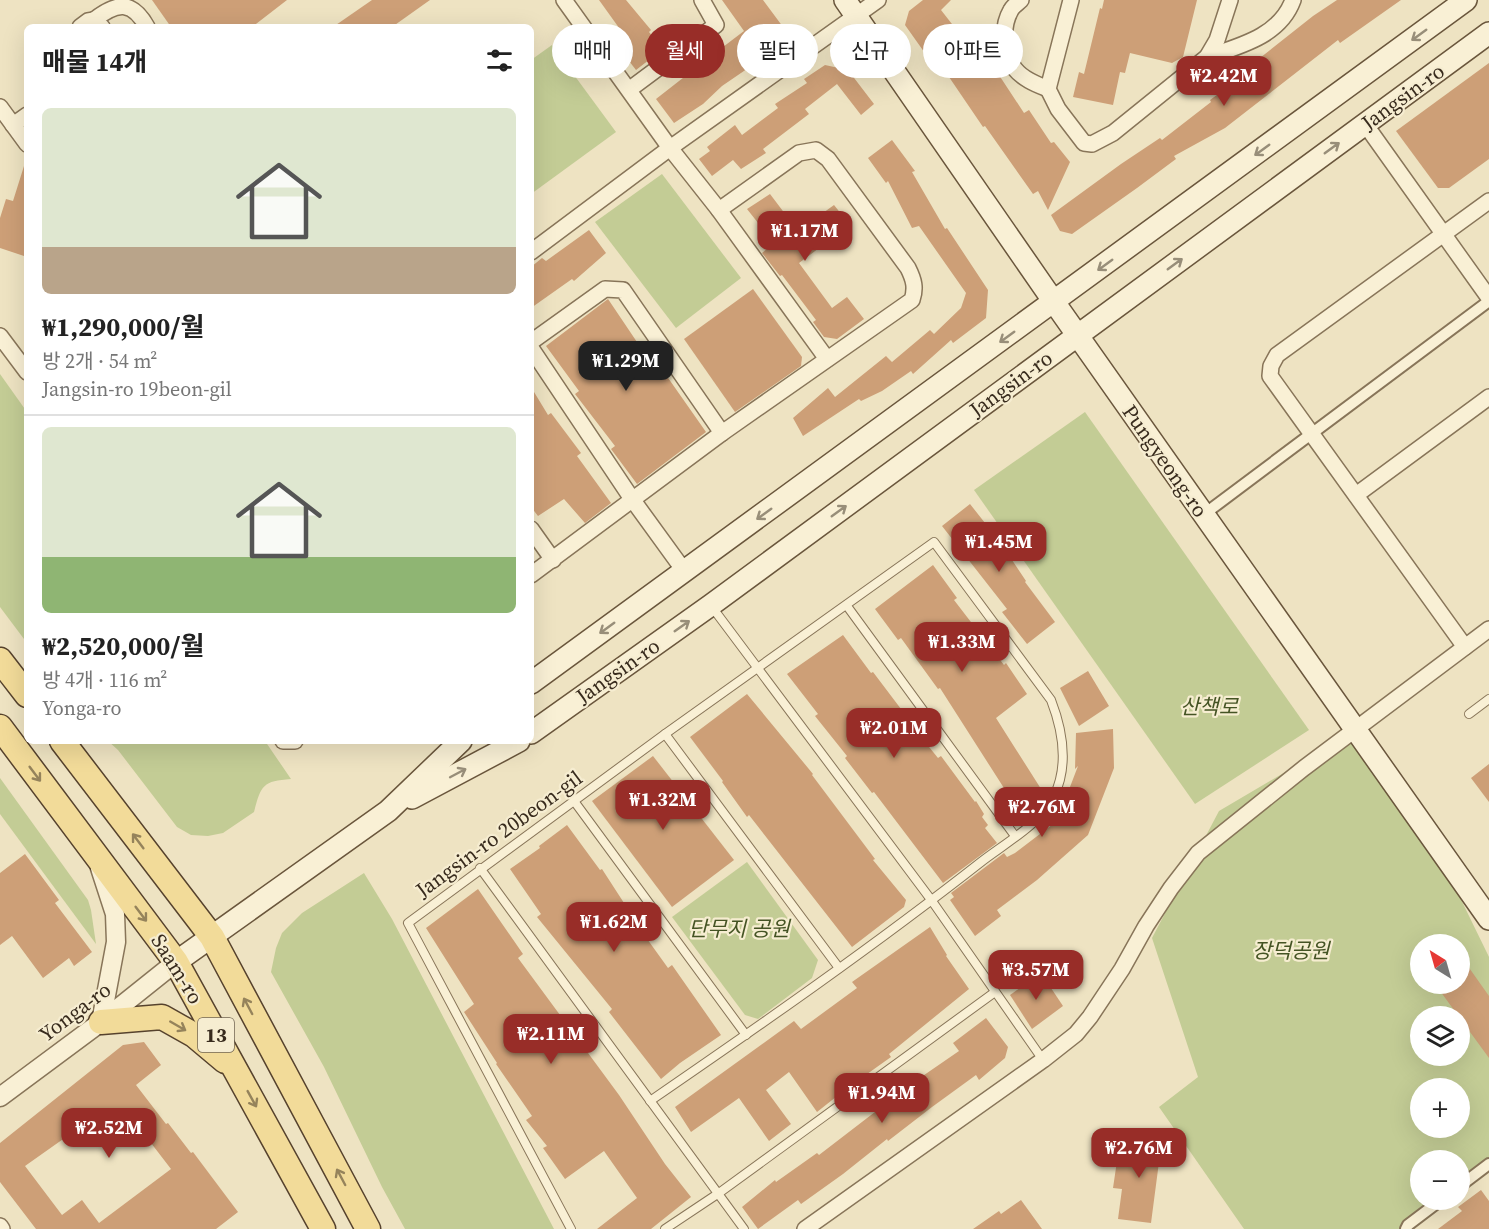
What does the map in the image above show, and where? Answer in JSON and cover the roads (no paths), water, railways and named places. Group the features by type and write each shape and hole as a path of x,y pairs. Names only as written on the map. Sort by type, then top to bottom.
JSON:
{"main road":[{"name":"Jangsin-ro","path":"534,681 1466,0"},
{"name":"Pungyeong-ro","path":"851,8 1077,336 1489,919"},
{"name":"Jangsin-ro","path":"534,731 711,605 1489,33"},
{"path":"0,660 24,691"},
{"name":"Saam-ro","path":"0,727 176,962 323,1229"},
{"name":"Saam-ro","path":"64,744 212,937 368,1229"},
{"path":"388,811 459,744"},
{"path":"176,962 388,811 513,744"},
{"path":"101,1022 162,1017 194,1035 235,1070"}],"street":[{"path":"564,0 630,89 670,148 719,210 827,359"},
{"path":"630,89 716,25 702,0"},
{"path":"534,250 851,8 878,0"},
{"path":"1021,0 1011,10 1006,24 1004,45 1015,68 1028,80 1048,89 1058,109 1084,143 1092,144 1113,133 1207,57 1247,43 1269,31 1284,19 1293,0"},
{"path":"1048,89 1071,0"},
{"path":"1207,57 1217,40 1230,0"},
{"path":"93,24 111,7 124,4 139,14 145,24"},
{"path":"0,107 24,140"},
{"path":"13,125 24,117"},
{"path":"1203,515 1489,299 1365,124"},
{"path":"534,573 722,433 912,300 915,290 914,279 908,268 828,159 816,150 800,153 719,210"},
{"path":"1465,647 1270,376 1271,366 1277,355 1489,201"},
{"path":"534,340 605,289 623,291 722,433"},
{"path":"0,336 24,368"},
{"path":"534,352 632,499 685,572"},
{"path":"1356,495 1489,397"},
{"path":"534,533 553,560"},
{"path":"805,1229 1043,1060 1076,1034 1122,969 1170,888 1198,853 1304,768 1489,629"},
{"path":"94,851 115,914 116,942 101,1022"},
{"name":"Yonga-ro","path":"0,1097 101,1022 176,962"},
{"path":"1470,1178 1489,1164"},
{"path":"1406,1229 1428,1210"}],"lane":[{"name":"Jangsin-ro 20beon-gil","path":"571,1229 408,923 480,868 934,542 1051,700 1061,724 1064,755 1054,796 1041,817 932,901 650,1101"},
{"path":"711,605 932,901 1043,1060"},
{"path":"847,606 1015,836"},
{"path":"1469,714 1489,699"},
{"path":"665,734 839,968"},
{"path":"574,801 746,1035"},
{"path":"480,868 744,1229"},
{"path":"665,1229 719,1193 995,992"}],"park label":[{"name":"산책로","path":"1209,707"},
{"name":"단무지 공원","path":"739,929"},
{"name":"장덕공원","path":"1291,951"}]}
